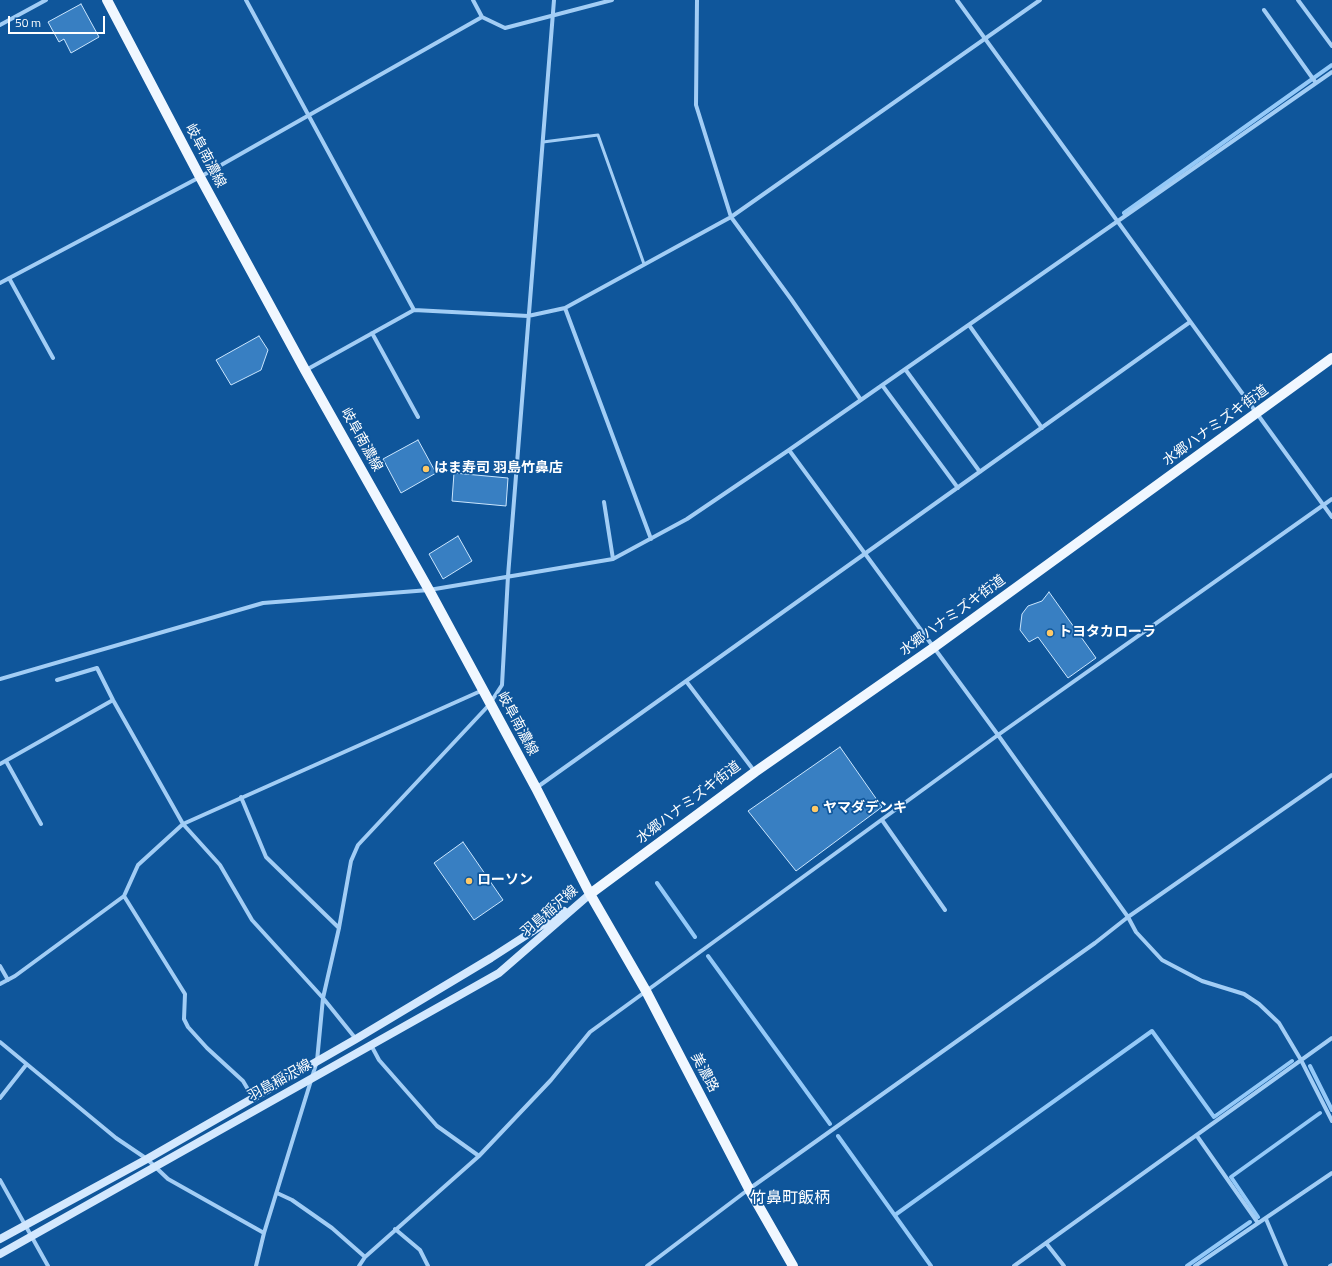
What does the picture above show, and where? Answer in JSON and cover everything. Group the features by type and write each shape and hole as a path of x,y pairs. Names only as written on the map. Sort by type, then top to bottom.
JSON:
{"main road":[{"name":"岐阜南濃線","path":"107,0 200,177 305,370 429,590 483,690 489,705 536,788 590,894"},
{"name":"水郷ハナミズキ街道","path":"590,894 755,772 933,648 1332,358"},
{"name":"美濃路","path":"590,894 646,991 749,1189 793,1266"},
{"name":"羽島稲沢線","path":"0,1239 147,1159 356,1039 491,958 590,894"},
{"name":"羽島稲沢線","path":"0,1254 155,1165 312,1079 499,973 590,894"}],"street":[{"path":"0,25 46,0"},
{"path":"246,0 414,310"},
{"path":"473,0 482,17 505,28 612,0"},
{"path":"256,1266 264,1233 317,1061 323,998 339,928 351,861 358,845 489,705 502,685 508,576 554,0"},
{"path":"697,0 696,105 731,217 791,299 861,400"},
{"path":"957,0 984,40 1332,517"},
{"path":"305,370 414,310 528,316 565,308 731,217 1040,0"},
{"path":"1298,0 1332,46"},
{"path":"1264,10 1316,83"},
{"path":"0,283 200,177 482,17"},
{"path":"0,679 263,603 429,590 613,559 687,519 789,450 1332,72"},
{"path":"9,278 53,358"},
{"path":"565,308 651,539"},
{"path":"536,788 864,556 1190,322"},
{"path":"968,325 1042,428"},
{"path":"372,333 418,417"},
{"path":"905,370 980,472"},
{"path":"882,385 958,488"},
{"path":"789,450 864,556 998,735 1128,917 1136,932 1162,960 1202,981 1244,994 1259,1004 1279,1023 1301,1060 1332,1122"},
{"path":"359,1266 365,1256 479,1156 551,1080 590,1032 998,735 1332,499"},
{"path":"604,502 613,559"},
{"path":"57,680 97,668 113,700 183,824 220,865 252,920 323,998 356,1039"},
{"path":"686,681 755,772"},
{"path":"0,984 8,980 124,896 138,865 183,824 483,690"},
{"path":"0,764 113,700"},
{"path":"6,761 41,824"},
{"path":"647,1266 749,1189 1095,943 1128,917 1332,775"},
{"path":"241,797 266,858 339,928"},
{"path":"882,820 945,910"},
{"path":"124,896 184,994 184,1019 188,1027 207,1048 243,1080 253,1098"},
{"path":"0,966 8,980"},
{"path":"1014,1266 1332,1038"},
{"path":"0,1042 116,1138 155,1165 168,1179 264,1233"},
{"path":"371,1045 379,1060 437,1126 479,1156"},
{"path":"0,1098 26,1065"},
{"path":"1197,1136 1258,1223"},
{"path":"1195,1266 1332,1173"},
{"path":"0,1180 48,1266"},
{"path":"277,1192 292,1200 332,1228 365,1256"},
{"path":"1266,1219 1286,1266"},
{"path":"395,1229 420,1250 428,1266"},
{"path":"1046,1243 1064,1266"}],"lane":[{"path":"543,142 598,135 644,264"}],"building":[{"path":"81,4 99,37 71,53 64,39 59,42 48,22"},
{"path":"259,336 268,350 261,370 231,385 216,360"},
{"path":"418,440 436,473 401,493 383,459"},
{"path":"454,473 508,478 506,506 452,501"},
{"path":"458,536 472,561 443,579 429,554"},
{"name":"トヨタカローラ","path":"1049,592 1096,658 1068,678 1038,637 1029,642 1020,630 1022,614 1028,606 1042,601"},
{"name":"ヤマダデンキ","path":"840,747 882,807 796,871 748,811"},
{"name":"ローソン","path":"463,842 503,900 474,920 434,863"}],"waterway":[{"path":"1124,213 1332,65"},
{"path":"657,883 695,937"},
{"path":"708,956 830,1124"},
{"path":"895,1215 1152,1031 1214,1117 1292,1061"},
{"path":"1310,1066 1332,1110"},
{"path":"1258,1217 1231,1177 1320,1113"},
{"path":"838,1136 931,1266"},
{"path":"1187,1266 1250,1222"}],"place":[{"name":"はま寿司 羽島竹鼻店","path":"426,469"},
{"name":"トヨタカローラ","path":"1050,633"},
{"name":"ヤマダデンキ","path":"815,809"},
{"name":"ローソン","path":"469,881"}],"district":[{"name":"竹鼻町飯柄","path":"790,1199"}]}
